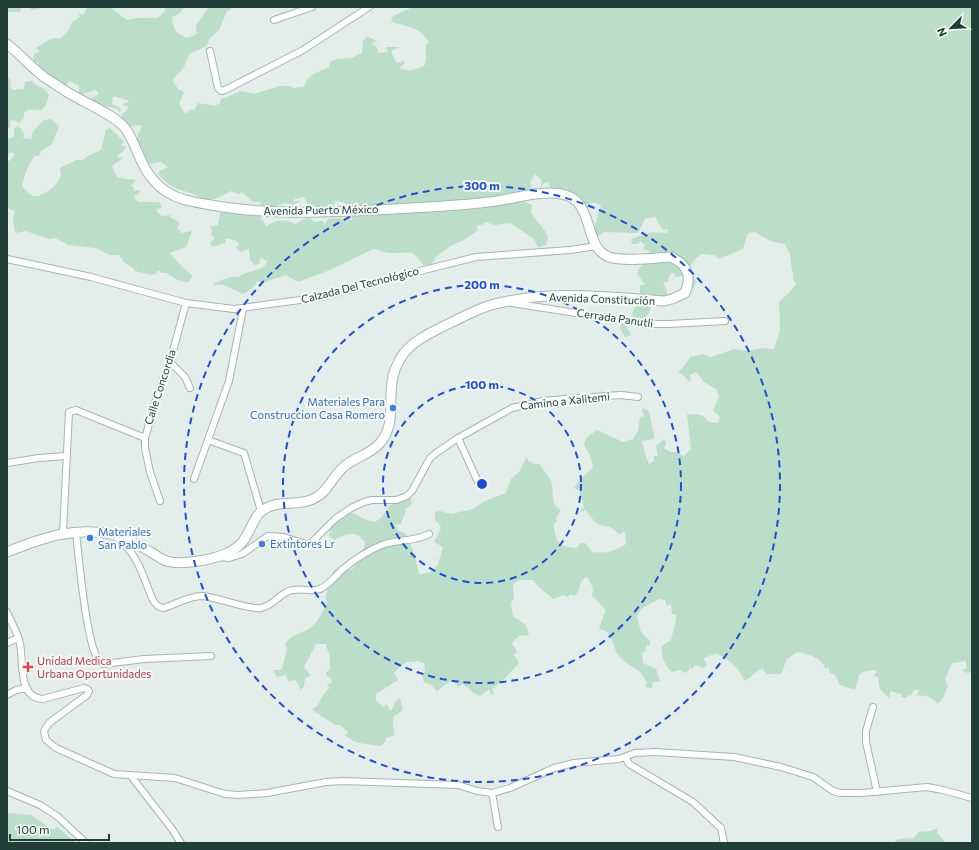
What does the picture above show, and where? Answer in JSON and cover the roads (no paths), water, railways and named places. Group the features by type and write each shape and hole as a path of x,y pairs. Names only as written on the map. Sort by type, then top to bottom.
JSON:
{"main road":[{"name":"Avenida Puerto México","path":"7,44 44,76 81,101 114,118 121,124 128,133 145,168 157,185 182,200 234,209 282,213 344,212 487,203 542,194 559,193 567,195 579,204 589,223 593,239 597,246"},
{"name":"Avenida Constitución","path":"261,511 265,508 278,504 302,503 314,499 322,494 346,465 380,443 388,430 391,411 392,383 396,367 407,349 436,330 477,310 505,302 557,296 664,300 672,299 685,293 689,281 688,275 678,260 671,257 619,259 604,254 597,246"},
{"path":"7,552 63,533 89,532 112,534 122,537 168,562 192,562 217,557 236,548 242,543 261,511"}],"street":[{"path":"274,20 312,7"},
{"path":"210,51 218,88 221,91 225,90 303,50 369,7"},
{"name":"Calzada Del Tecnológico","path":"7,259 91,277 186,303 243,309 322,297 476,257 570,250 597,246"},
{"name":"Cerrada Panutli","path":"505,302 650,324 725,321"},
{"name":"Calle Concordia","path":"63,533 69,412 74,410 145,438 158,393 170,362 186,303"},
{"path":"194,479 229,381 243,309"},
{"path":"170,362 185,377 190,388"},
{"name":"Camino a Xalitemi","path":"217,557 234,557 250,549 268,536 284,537 310,544 314,542 322,531 335,519 351,508 372,500 403,499 412,491 430,458 458,438 506,410 518,406 543,402 592,397 622,395 638,397"},
{"path":"145,438 145,448 150,472 160,501"},
{"path":"458,438 478,482"},
{"path":"208,440 244,453 261,511"},
{"path":"7,463 66,456"},
{"path":"76,532 83,598 89,631 99,661 102,664 144,659 211,656"},
{"path":"112,534 124,543 133,554 152,598 160,608 201,596 256,608 268,606 284,593 292,590 317,590 322,588 344,568 382,545 414,540 429,534"},
{"path":"7,612 12,618 21,648 24,683 35,697 43,698 87,689 89,691 87,695 49,723 44,731 46,740 56,748 114,774 166,777 188,781 225,794 238,795 267,793 338,781 458,785 477,791 492,793 510,788 554,768 574,763 619,759 635,753 650,752 734,757 781,767 807,774 833,791 840,793 927,788 950,791 972,798"},
{"path":"7,643 18,638"},
{"path":"7,695 16,690 27,688"},
{"path":"873,707 866,731 866,742 877,792"},
{"path":"625,757 629,764 693,802 721,828 724,843"},
{"path":"131,776 181,843"},
{"path":"7,791 40,805 58,816 86,843"},
{"path":"492,793 498,827"}],"place":[{"name":"Materiales Para Construccion Casa Romero","path":"393,408"},
{"name":"Materiales San Pablo","path":"90,538"},
{"name":"Extintores Lr","path":"262,544"},
{"name":"Unidad Medica Urbana Oportunidades","path":"28,667"}]}
